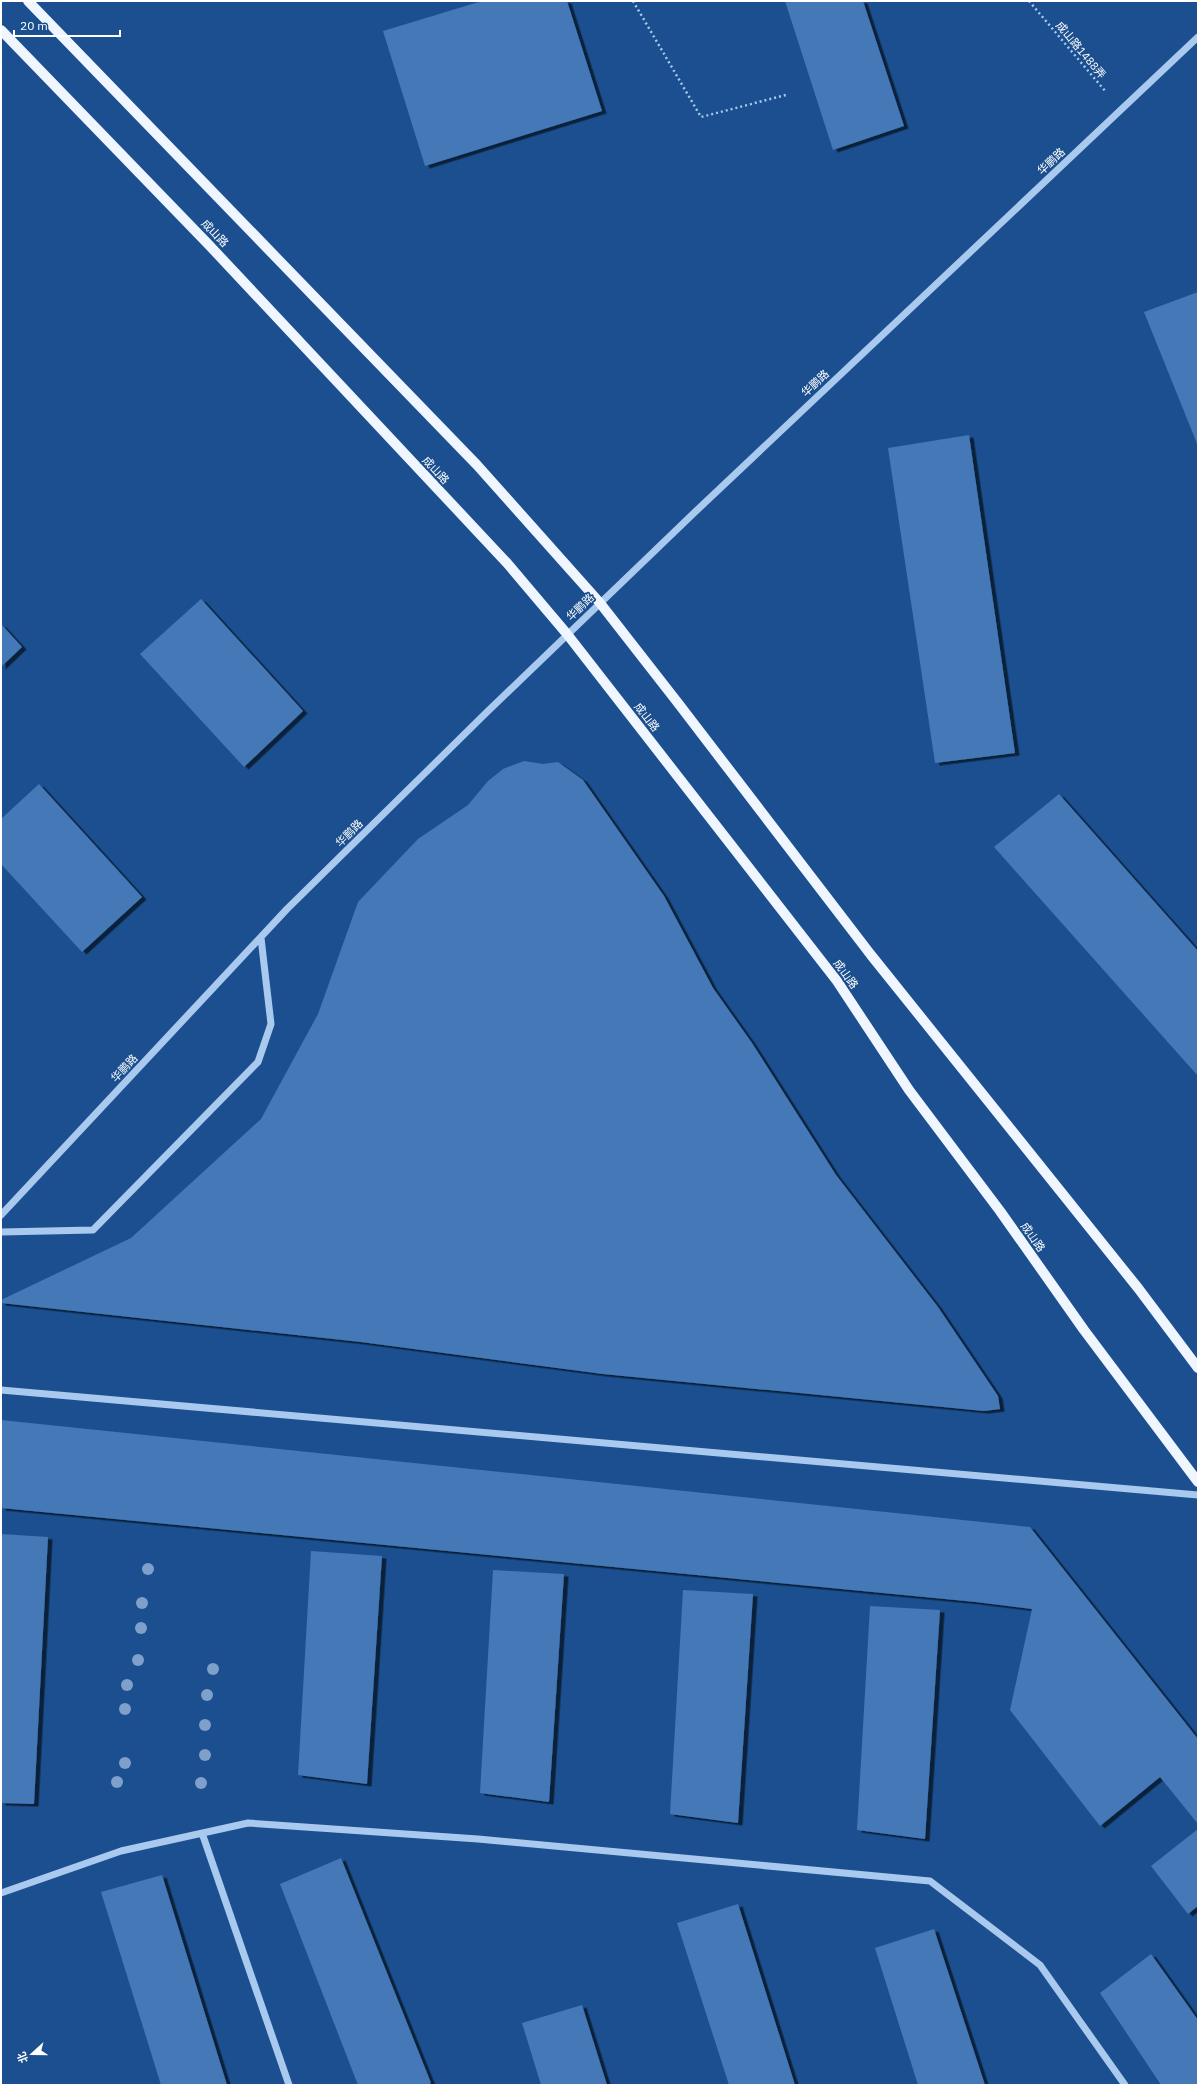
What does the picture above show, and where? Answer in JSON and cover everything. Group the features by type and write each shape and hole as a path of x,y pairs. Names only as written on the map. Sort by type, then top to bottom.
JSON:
{"main road":[{"path":"28,1 477,466 600,603 871,955 1128,1276 1198,1368"},
{"name":"成山路","path":"1,30 209,245 432,482 507,563 567,634 837,981 909,1090 1000,1211 1084,1330 1198,1482"}],"street":[{"name":"华鹏路","path":"1,1215 298,898 567,634 1198,37"},
{"path":"1,1232 93,1230 258,1062 271,1024 261,938"},
{"path":"1,1390 1198,1495"},
{"path":"1,1893 120,1851 248,1823 478,1840 930,1881 1040,1965 1125,2085"},
{"path":"202,1833 289,2085"}],"path":[{"path":"633,1 701,117 786,95"},
{"name":"成山路1488弄","path":"1029,1 1121,110"}],"building":[{"path":"482,1 567,1 602,111 425,166 383,31"},
{"path":"785,1 863,1 904,126 833,150"},
{"path":"1198,292 1198,446 1144,312"},
{"path":"969,435 1015,753 935,763 888,448"},
{"path":"201,599 303,711 244,767 140,654"},
{"path":"1,624 22,647 1,667"},
{"path":"524,761 543,764 558,762 583,780 664,896 713,988 752,1043 836,1175 938,1307 998,1396 1000,1409 984,1411 603,1374 361,1342 1,1303 1,1300 131,1238 261,1119 318,1014 358,902 418,839 468,805 488,781 503,769"},
{"path":"39,784 142,897 82,952 1,864 1,819"},
{"path":"1059,794 1198,951 1198,1076 994,847"},
{"path":"1,1420 1030,1527 1198,1739 1198,1824 1160,1777 1100,1826 1010,1710 1032,1609 976,1602 1,1508"},
{"path":"1,1534 48,1537 34,1804 1,1803"},
{"path":"311,1551 382,1556 367,1784 298,1775"},
{"path":"493,1570 564,1574 549,1802 480,1793"},
{"path":"683,1590 753,1594 738,1823 670,1814"},
{"path":"870,1606 940,1610 925,1839 857,1830"},
{"path":"1198,1829 1198,1906 1188,1914 1151,1866"},
{"path":"341,1858 431,2083 427,2085 358,2085 280,1884"},
{"path":"162,1875 227,2085 161,2085 101,1892"},
{"path":"738,1904 795,2085 729,2085 677,1923"},
{"path":"934,1929 985,2085 918,2085 875,1948"},
{"path":"1151,1954 1198,2020 1198,2085 1161,2085 1100,1993"},
{"path":"582,2005 607,2085 541,2085 522,2023"}]}
